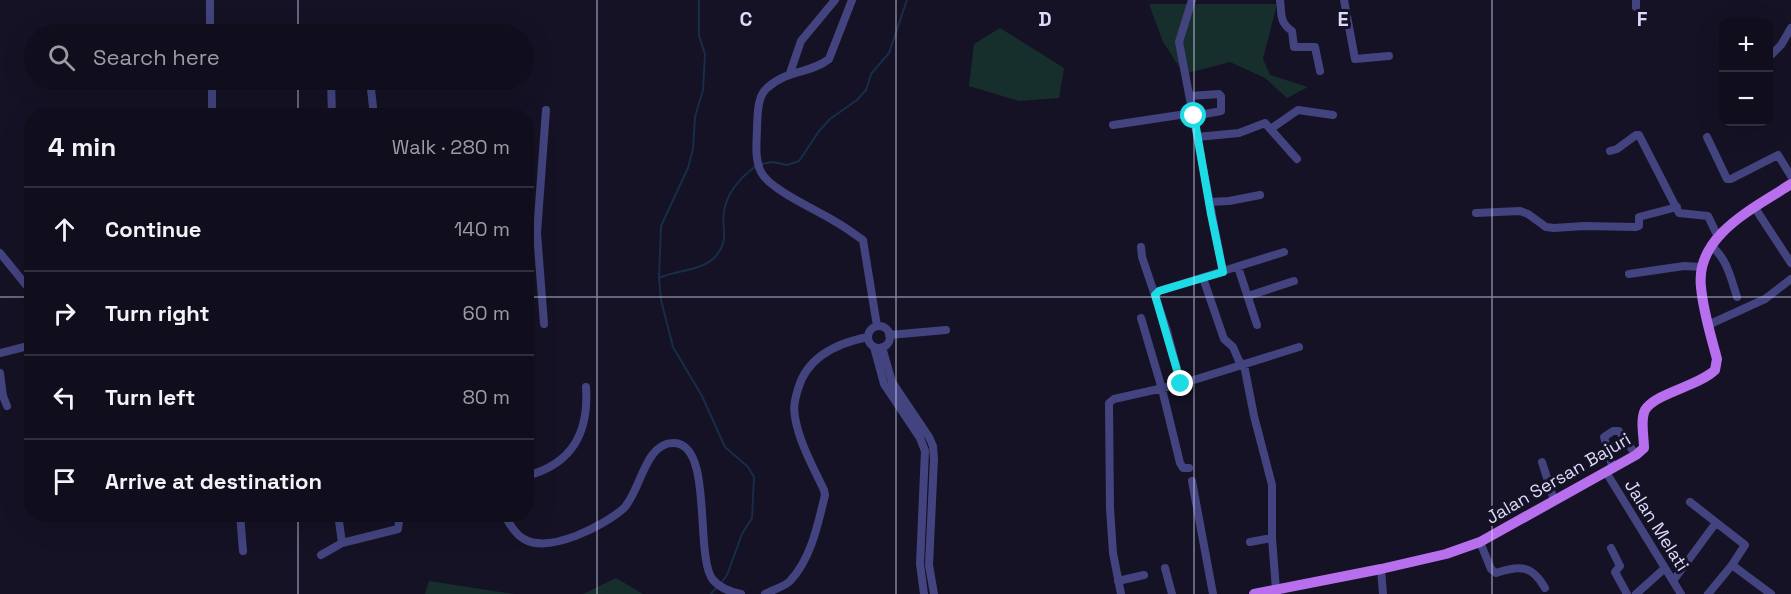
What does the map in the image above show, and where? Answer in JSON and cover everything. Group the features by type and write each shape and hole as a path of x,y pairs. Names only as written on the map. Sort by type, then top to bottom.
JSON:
{"main road":[{"name":"Jalan Sersan Bajuri","path":"1254,594 1276,590 1292,591 1446,554 1480,542 1636,455 1644,448 1643,419 1647,407 1656,400 1696,383 1715,370 1717,359 1701,285 1702,267 1715,242 1734,222 1791,184"}],"street":[{"path":"210,0 210,24"},
{"path":"790,73 801,41 835,0"},
{"path":"1192,0 1179,42 1223,272"},
{"path":"1280,0 1283,23 1292,31 1294,47 1316,47 1320,71"},
{"path":"1344,0 1354,59 1389,56"},
{"path":"849,2 829,59 811,68 790,73 779,79 762,94 756,145 759,167 771,184 863,240 877,326"},
{"path":"1773,53 1781,45 1791,28"},
{"path":"212,90 212,108"},
{"path":"331,90 332,108"},
{"path":"371,90 373,108"},
{"path":"1113,125 1221,111 1219,94 1190,96"},
{"path":"544,324 537,233 546,110"},
{"path":"1272,128 1298,110 1333,115"},
{"path":"1197,137 1239,133 1264,123 1272,128 1297,159"},
{"path":"1610,151 1617,149 1636,135 1640,135 1677,207 1683,214 1708,216 1718,251 1737,297"},
{"path":"1707,137 1728,179 1778,155 1791,177"},
{"path":"1209,202 1260,195"},
{"path":"1476,213 1520,211 1546,227 1611,228 1636,227 1639,226 1639,217 1677,207"},
{"path":"1755,208 1791,263"},
{"path":"1141,247 1142,257 1181,384"},
{"path":"1155,295 1159,291 1284,252"},
{"path":"0,253 24,283"},
{"path":"1629,274 1684,266 1702,267"},
{"path":"1238,267 1257,325"},
{"path":"1203,278 1224,339 1233,347 1239,361 1244,365 1254,416 1272,485 1272,538 1276,590"},
{"path":"1708,325 1765,299 1791,279"},
{"path":"1248,296 1294,281"},
{"path":"1142,318 1180,463 1183,468 1189,468"},
{"path":"878,347 887,343 889,335 885,328 877,326 871,330 868,337 870,343 878,347 892,382 931,442 934,459 920,564 924,594"},
{"path":"889,335 946,330"},
{"path":"765,594 789,583 802,564 817,530 825,495 795,418 793,404 800,381 819,356 836,347 868,337"},
{"path":"0,353 24,347"},
{"path":"1121,594 1113,553 1108,405 1114,399 1181,384 1299,347"},
{"path":"0,372 3,396 7,406"},
{"path":"534,474 558,463 572,450 587,414 586,387"},
{"name":"Jalan Melati","path":"1636,455 1619,431 1609,433 1604,437 1609,471 1681,594"},
{"path":"509,522 516,533 525,540 543,544 567,539 608,520 632,497 653,453 665,443 677,443 687,448 694,457 701,497 706,567 712,580 721,588 741,594"},
{"path":"1542,462 1554,500"},
{"path":"1192,482 1213,594"},
{"path":"928,491 929,565 934,594"},
{"path":"1690,502 1715,524 1744,544 1732,565 1708,594"},
{"path":"241,522 243,550"},
{"path":"339,522 342,543"},
{"path":"321,555 342,543 398,528 399,522"},
{"path":"1673,580 1715,524"},
{"path":"1250,542 1272,538"},
{"path":"1480,542 1491,569 1496,573 1512,567 1526,569 1538,575 1545,588"},
{"path":"1611,548 1620,567 1615,572 1627,594"},
{"path":"1732,565 1771,594"},
{"path":"1165,568 1172,594"},
{"path":"1636,594 1665,568"},
{"path":"1381,569 1383,594"},
{"path":"1118,581 1144,575"}],"green space":[{"path":"1149,4 1277,4 1263,59 1270,75 1308,87 1287,98 1265,78 1230,62 1184,74 1163,42"},
{"path":"1000,28 1064,68 1059,98 1019,101 969,86 974,44"},
{"path":"616,578 643,594 583,594"},
{"path":"429,581 514,594 425,594"}],"waterway":[{"path":"699,0 699,36 705,54 703,90 695,117 693,149 688,168 661,226 659,278 661,300 673,347 702,396 725,447 748,467 754,477 752,518 742,534 727,575 721,583"},
{"path":"761,164 773,162 787,165 799,161 830,119 857,100 866,90 871,74 889,53 907,0"},
{"path":"659,278 704,265 716,256 723,244 723,217 728,198 740,180 756,166"},
{"path":"711,594 717,587"}],"route":[{"path":"1181,384 1155,295 1159,291 1223,272 1194,116"}]}
